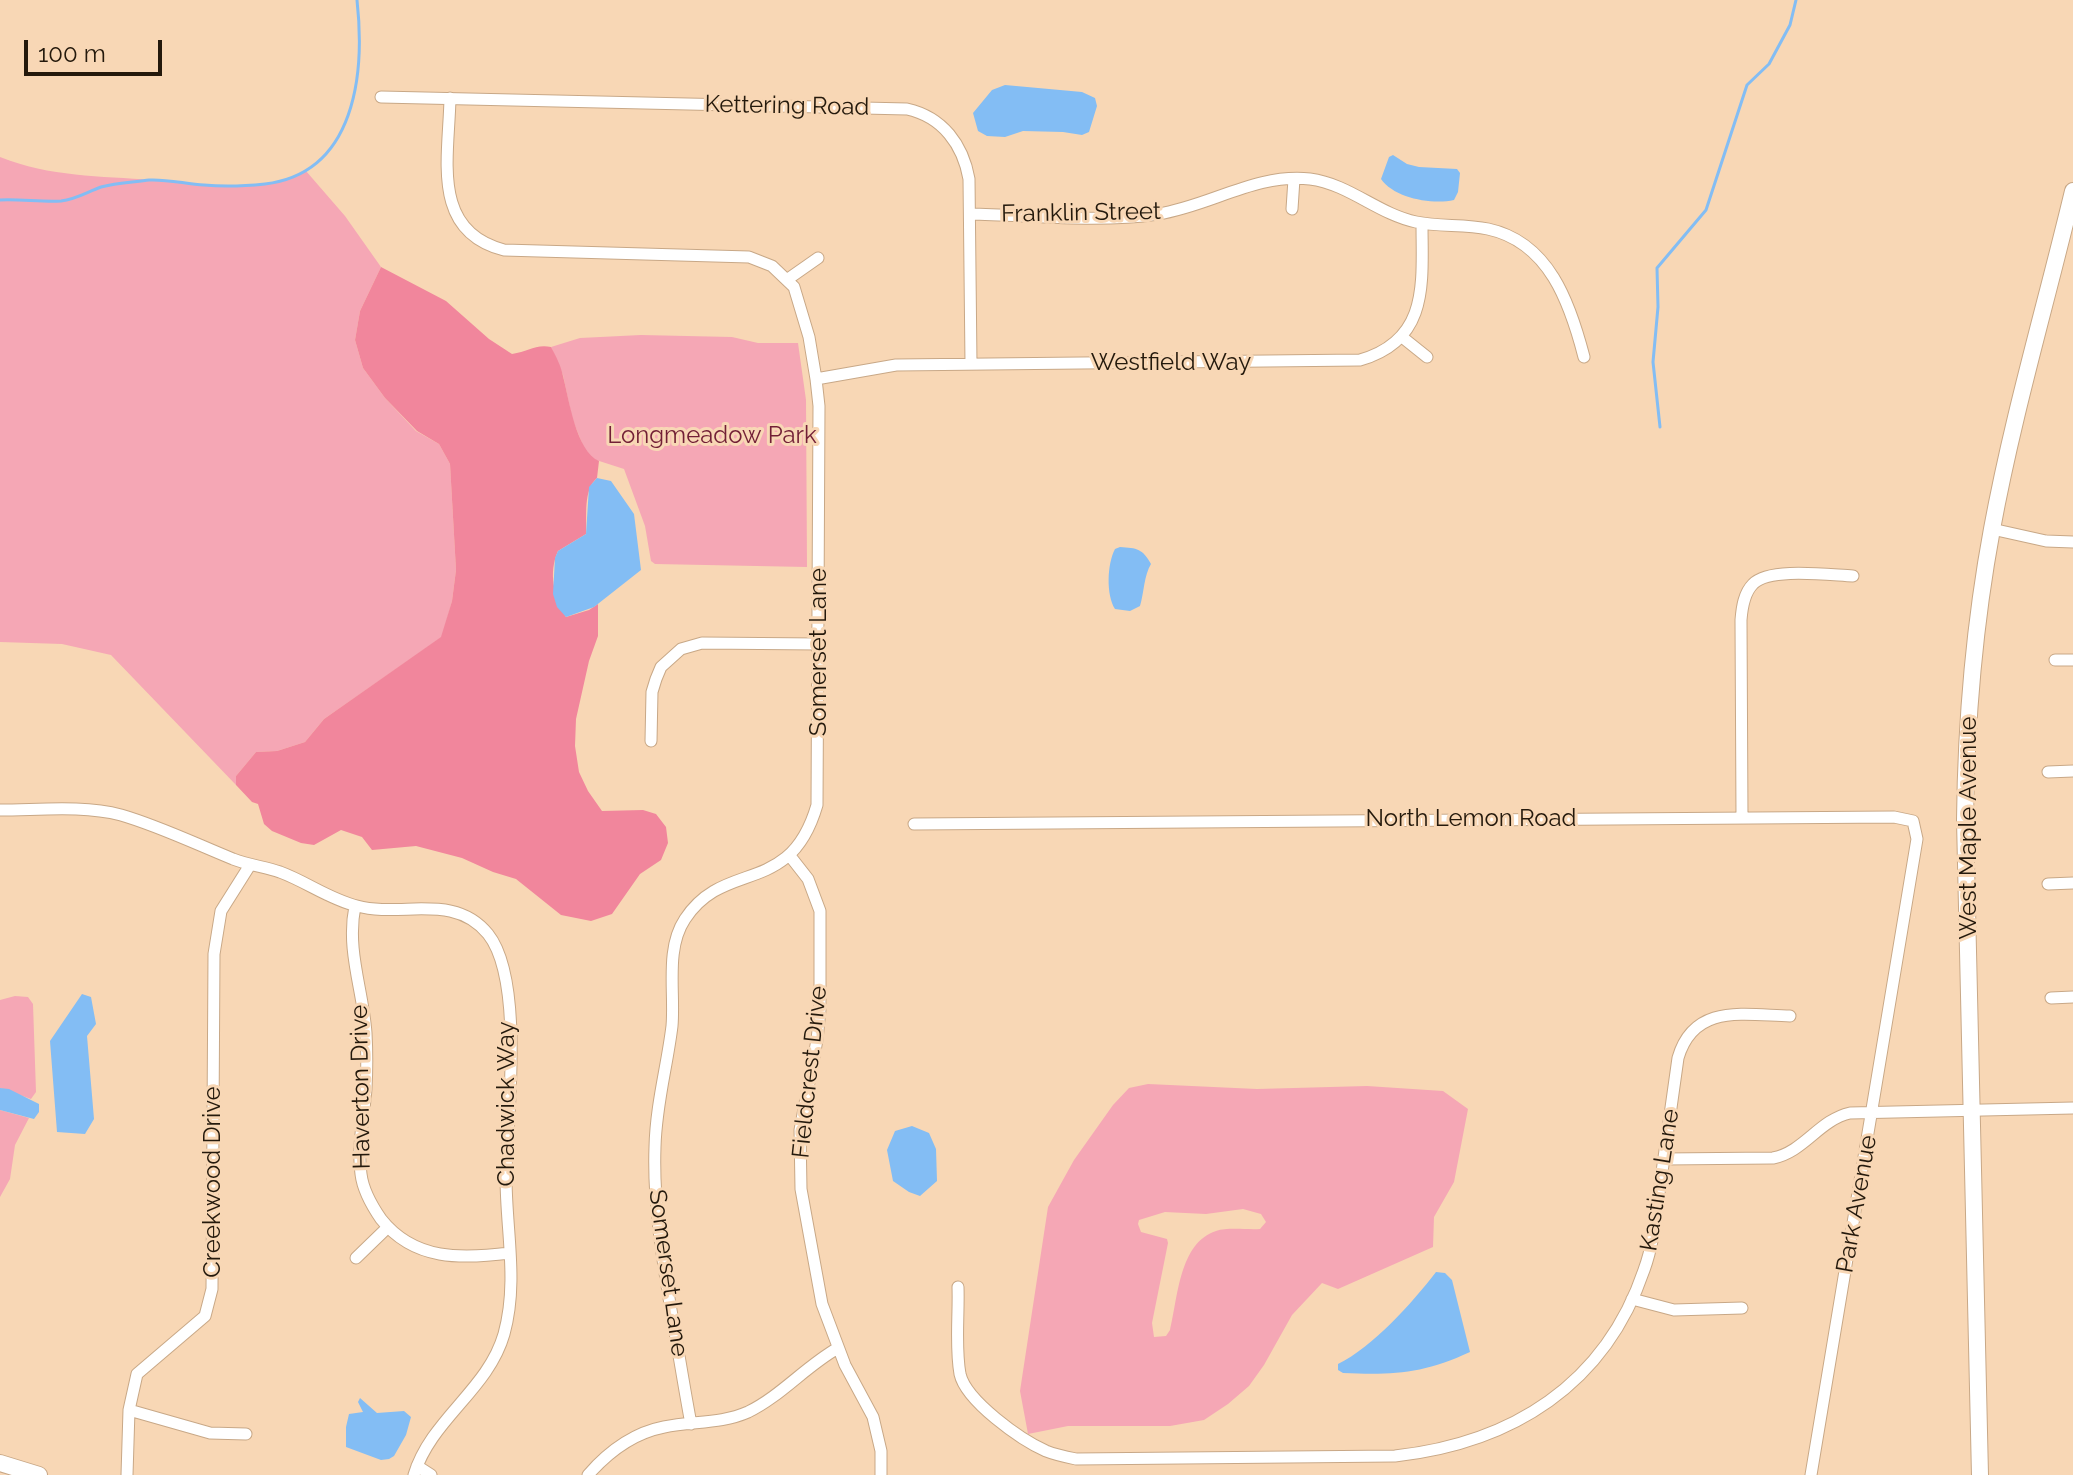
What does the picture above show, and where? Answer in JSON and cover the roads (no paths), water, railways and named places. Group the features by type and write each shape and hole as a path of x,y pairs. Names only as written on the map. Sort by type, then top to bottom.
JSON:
{"main road":[{"name":"West Maple Avenue","path":"1980,1475 1966,771 1975,643 1992,529 2008,455 2073,191"},
{"path":"0,1463 39,1475"}],"street":[{"name":"Kettering Road","path":"381,97 907,109 937,122 955,139 967,166 971,364"},
{"path":"450,98 450,200 461,225 476,240 504,250 749,257 772,266 788,279 818,258"},
{"path":"1292,209 1294,179"},
{"name":"Franklin Street","path":"970,214 1153,215 1192,207 1256,182 1294,179 1330,183 1400,218 1489,229 1526,246 1552,271 1584,357"},
{"path":"1422,223 1421,295 1412,322 1402,337 1427,357"},
{"name":"Somerset Lane","path":"691,1424 661,1249 655,1193 660,1083 672,1029 673,954 683,922 701,900 721,887 756,876 790,856 807,833 817,805 819,406 809,337 799,298 788,279"},
{"name":"Westfield Way","path":"816,379 896,365 1360,360 1375,356 1402,337"},
{"path":"1992,529 2046,541 2073,542"},
{"path":"1742,817 1741,620 1746,594 1753,583 1776,574 1853,576"},
{"path":"651,741 652,692 656,679 661,667 681,649 702,643 819,644"},
{"path":"2055,660 2073,660"},
{"path":"2048,772 2073,771"},
{"name":"Chadwick Way","path":"0,810 87,811 121,815 250,865 301,881 333,899 391,912 449,909 472,920 489,935 504,970 511,1055 506,1172 512,1277 509,1311 498,1350 476,1386 423,1449 416,1471"},
{"name":"North Lemon Road","path":"914,824 1894,817 1913,821 1917,839 1902,933"},
{"name":"Fieldcrest Drive","path":"790,856 808,879 820,911 820,1010 800,1130 799,1167 818,1287 838,1348 873,1417 881,1451 881,1475"},
{"name":"Creekwood Drive","path":"127,1475 129,1410 137,1374 205,1316 212,1289 214,954 221,911 250,865"},
{"path":"2048,884 2073,883"},
{"name":"Haverton Drive","path":"355,906 351,926 352,954 366,1034 361,1174 368,1199 388,1227 415,1247 432,1254 471,1257 510,1253"},
{"name":"Park Avenue","path":"1811,1475 1902,933"},
{"path":"2051,998 2073,997"},
{"name":"Kasting Lane","path":"958,1287 959,1359 966,1389 975,1400 1033,1444 1060,1456 1076,1459 1395,1456 1451,1448 1484,1438 1517,1423 1556,1395 1598,1355 1632,1299 1652,1240 1678,1058 1682,1044 1692,1030 1700,1023 1721,1016 1790,1016"},
{"path":"1664,1159 1773,1158 1787,1155 1841,1115 2073,1108"},
{"path":"356,1258 388,1227"},
{"path":"1632,1299 1674,1310 1742,1308"},
{"path":"588,1475 623,1442 666,1426 725,1420 749,1411 838,1348"},
{"path":"129,1410 210,1433 246,1434"},
{"path":"416,1471 431,1475"}],"water":[{"path":"1005,85 1082,92 1095,98 1097,106 1089,132 1082,135 1023,131 1005,137 987,136 978,131 973,113 992,90"},
{"path":"1393,155 1419,167 1457,169 1460,173 1454,200 1435,202 1414,198 1387,186 1381,179 1389,157"},
{"path":"597,478 611,481 634,514 641,570 594,607 566,617 557,607 553,594 555,558 558,551 586,534 589,487"},
{"path":"1115,549 1139,550 1151,564 1140,606 1130,611 1115,609 1110,596 1110,563"},
{"path":"82,994 91,997 96,1024 87,1036 94,1119 85,1134 57,1132 50,1041"},
{"path":"0,1088 9,1089 39,1104 39,1112 34,1119 0,1110"},
{"path":"912,1126 929,1133 936,1149 937,1181 920,1196 893,1181 887,1150 895,1131"},
{"path":"1436,1272 1445,1273 1452,1280 1470,1352 1408,1372 1361,1374 1338,1370 1338,1364 1365,1347 1391,1323"},
{"path":"360,1398 377,1413 404,1411 411,1417 406,1435 389,1459 381,1460 346,1447 349,1414 363,1412 358,1402"}],"waterway":[{"path":"0,200 61,201 107,186 149,180 235,186 265,184 295,176 319,161 336,140 348,115 359,58 357,0"},
{"path":"1660,427 1653,362 1658,307 1657,268 1706,210 1747,85 1769,64 1790,25 1796,0"}],"park label":[{"name":"Longmeadow Park","path":"712,436"}]}
